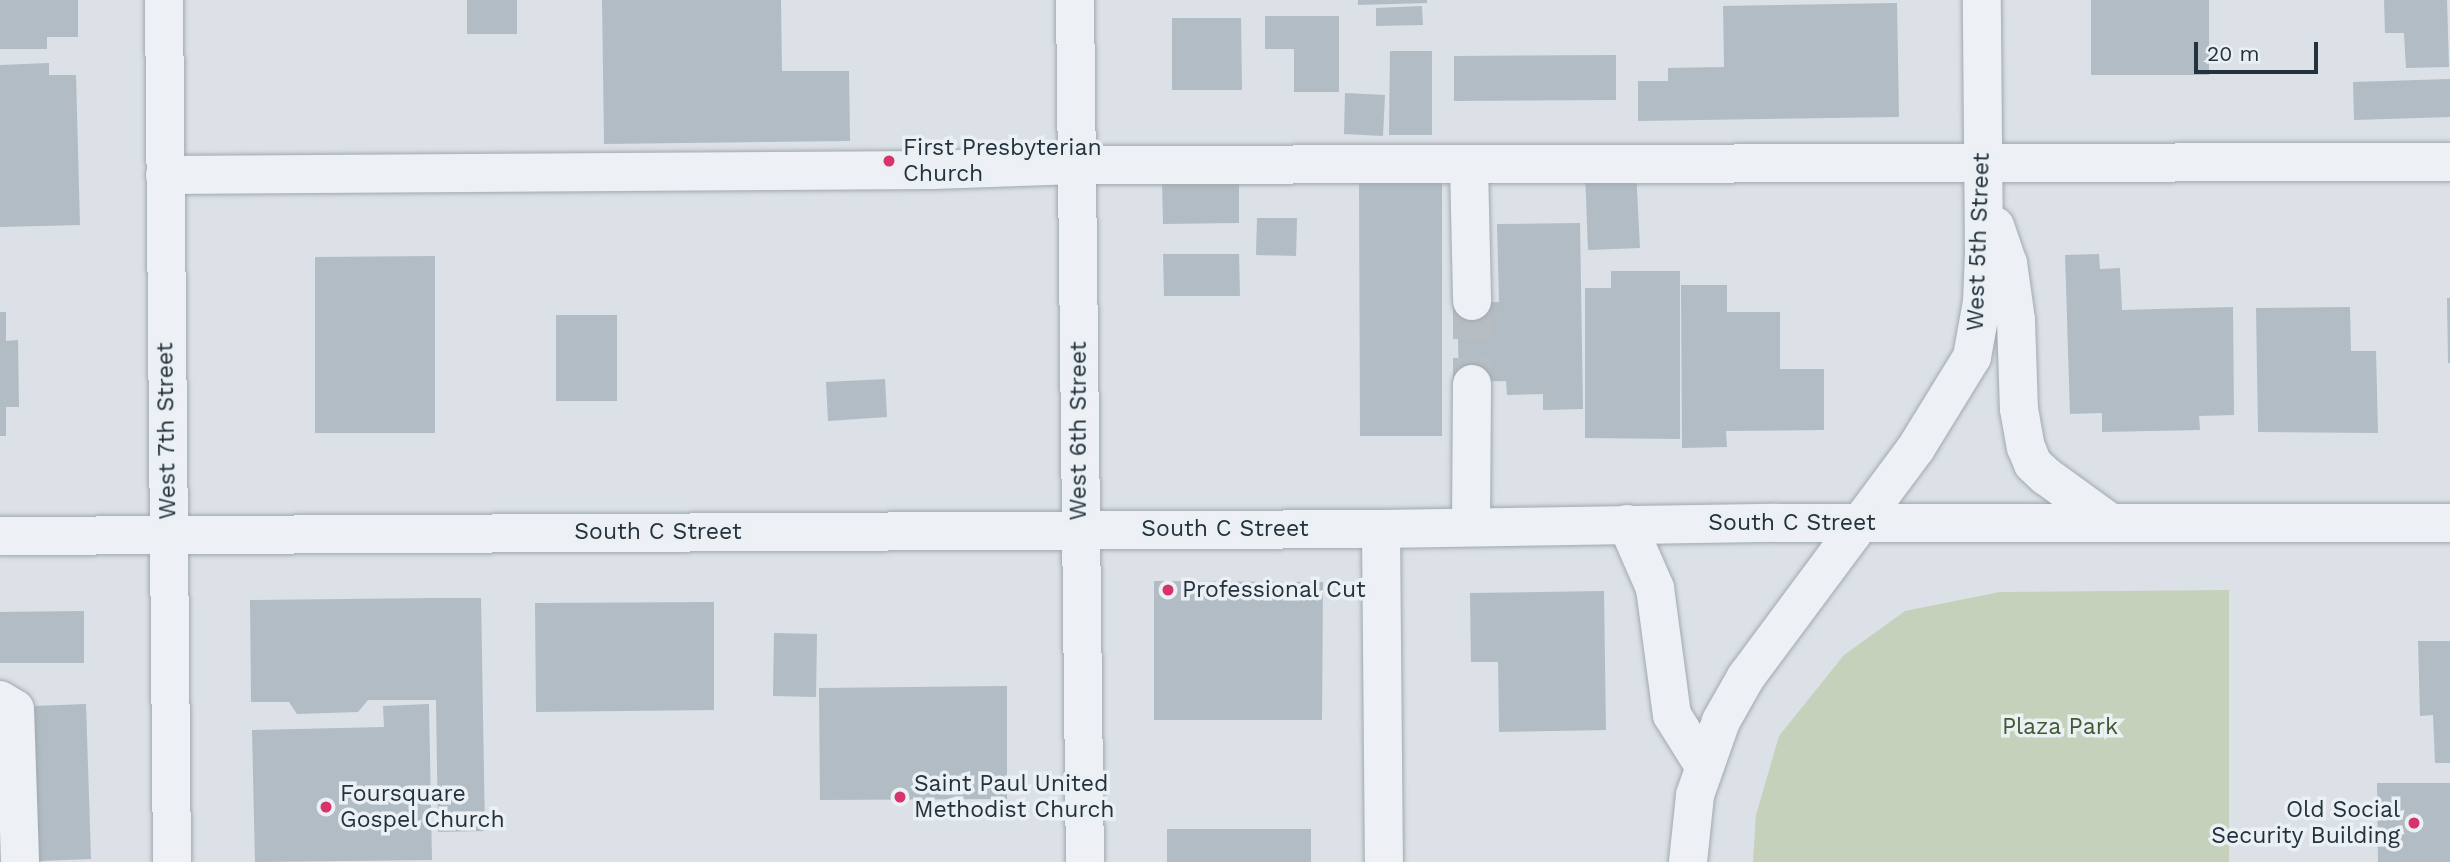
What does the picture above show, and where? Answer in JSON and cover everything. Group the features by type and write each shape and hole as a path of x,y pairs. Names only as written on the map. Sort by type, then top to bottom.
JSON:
{"street":[{"name":"West 7th Street","path":"164,0 172,862"},
{"name":"West 6th Street","path":"1075,0 1085,862"},
{"name":"West 5th Street","path":"1688,862 1695,795 1704,766 1721,722 1746,677 1937,418 1972,357 1982,302 1982,0"},
{"path":"165,175 933,170 1077,165 1469,165 1983,179 2450,162"},
{"path":"1469,165 1472,301"},
{"path":"1983,179 2008,263 2016,320 2019,409 2026,447 2033,464 2046,476 2111,523"},
{"path":"1471,527 1472,384"},
{"name":"South C Street","path":"0,536 1381,528 1628,524 2450,523"},
{"path":"1628,524 1656,588 1672,715 1704,766"},
{"path":"1381,528 1384,862"},
{"path":"0,700 15,709 20,862"}],"green space":[{"name":"Plaza Park","path":"2229,590 2229,862 1753,862 1756,815 1779,736 1844,655 1905,611 2000,592"}],"building":[{"path":"0,0 78,0 78,37 47,37 47,49 0,49"},
{"path":"467,0 517,0 517,34 467,34"},
{"path":"602,0 781,0 782,71 849,71 850,141 604,144"},
{"path":"1358,0 1427,0 1427,3 1358,5"},
{"path":"2091,0 2209,0 2209,75 2091,75"},
{"path":"2384,0 2447,0 2449,67 2406,68 2404,33 2385,33"},
{"path":"1897,3 1899,117 1638,121 1638,81 1668,81 1668,68 1724,67 1723,6"},
{"path":"1422,6 1423,25 1376,26 1376,8"},
{"path":"1265,16 1339,16 1339,92 1294,92 1294,49 1265,49"},
{"path":"1172,18 1241,18 1242,90 1172,90"},
{"path":"1390,51 1432,51 1432,135 1389,135"},
{"path":"1616,55 1616,100 1454,101 1454,56"},
{"path":"49,63 49,75 76,75 80,225 0,227 0,65"},
{"path":"2450,79 2450,117 2354,120 2353,82"},
{"path":"1345,93 1385,95 1383,136 1344,134"},
{"path":"1636,170 1640,248 1588,250 1585,172"},
{"path":"1359,180 1442,180 1442,436 1360,436"},
{"path":"1162,182 1239,182 1239,223 1163,224"},
{"path":"1257,218 1297,218 1296,256 1256,255"},
{"path":"1580,223 1583,409 1543,410 1543,394 1507,395 1506,381 1459,382 1457,303 1499,302 1497,224"},
{"path":"1163,254 1239,254 1240,296 1164,296"},
{"path":"2099,254 2100,269 2120,268 2122,310 2233,307 2234,415 2199,416 2200,430 2102,432 2102,413 2070,414 2065,255"},
{"path":"435,256 435,433 315,433 315,257"},
{"path":"1611,271 1680,271 1680,439 1585,438 1585,288 1611,288"},
{"path":"1681,285 1727,285 1727,312 1780,312 1780,369 1824,369 1824,430 1726,431 1727,447 1682,448"},
{"path":"2447,298 2450,298 2450,363 2448,363"},
{"path":"2350,307 2351,351 2376,351 2378,433 2258,432 2256,308"},
{"path":"0,312 6,312 6,341 18,340 19,407 6,407 6,436 0,436"},
{"path":"556,315 617,315 617,401 556,401"},
{"path":"885,379 887,417 828,421 826,382"},
{"path":"1154,581 1323,582 1322,720 1154,720"},
{"path":"1604,591 1606,730 1499,732 1498,662 1471,662 1470,593"},
{"path":"481,598 485,831 438,832 436,700 368,700 358,712 297,714 289,702 251,702 250,600"},
{"path":"714,602 714,710 536,712 535,603"},
{"path":"84,611 84,663 0,663 0,612"},
{"path":"774,633 817,634 816,697 773,696"},
{"path":"2418,641 2450,641 2450,763 2435,763 2433,715 2420,716"},
{"path":"1007,686 1007,799 820,800 819,688"},
{"path":"86,704 91,859 39,861 34,706"},
{"path":"429,704 432,860 255,862 252,730 384,727 383,706"},
{"name":"Old Social Security Building","path":"2377,783 2450,783 2450,862 2378,862"},
{"path":"1167,829 1311,829 1311,862 1167,862"}],"tunnel":[{"path":"1472,301 1472,384"}],"place":[{"name":"First Presbyterian Church","path":"889,161"},
{"name":"Professional Cut","path":"1168,590"},
{"name":"Saint Paul United Methodist Church","path":"900,797"},
{"name":"Foursquare Gospel Church","path":"326,807"},
{"name":"Old Social Security Building","path":"2414,823"}]}
